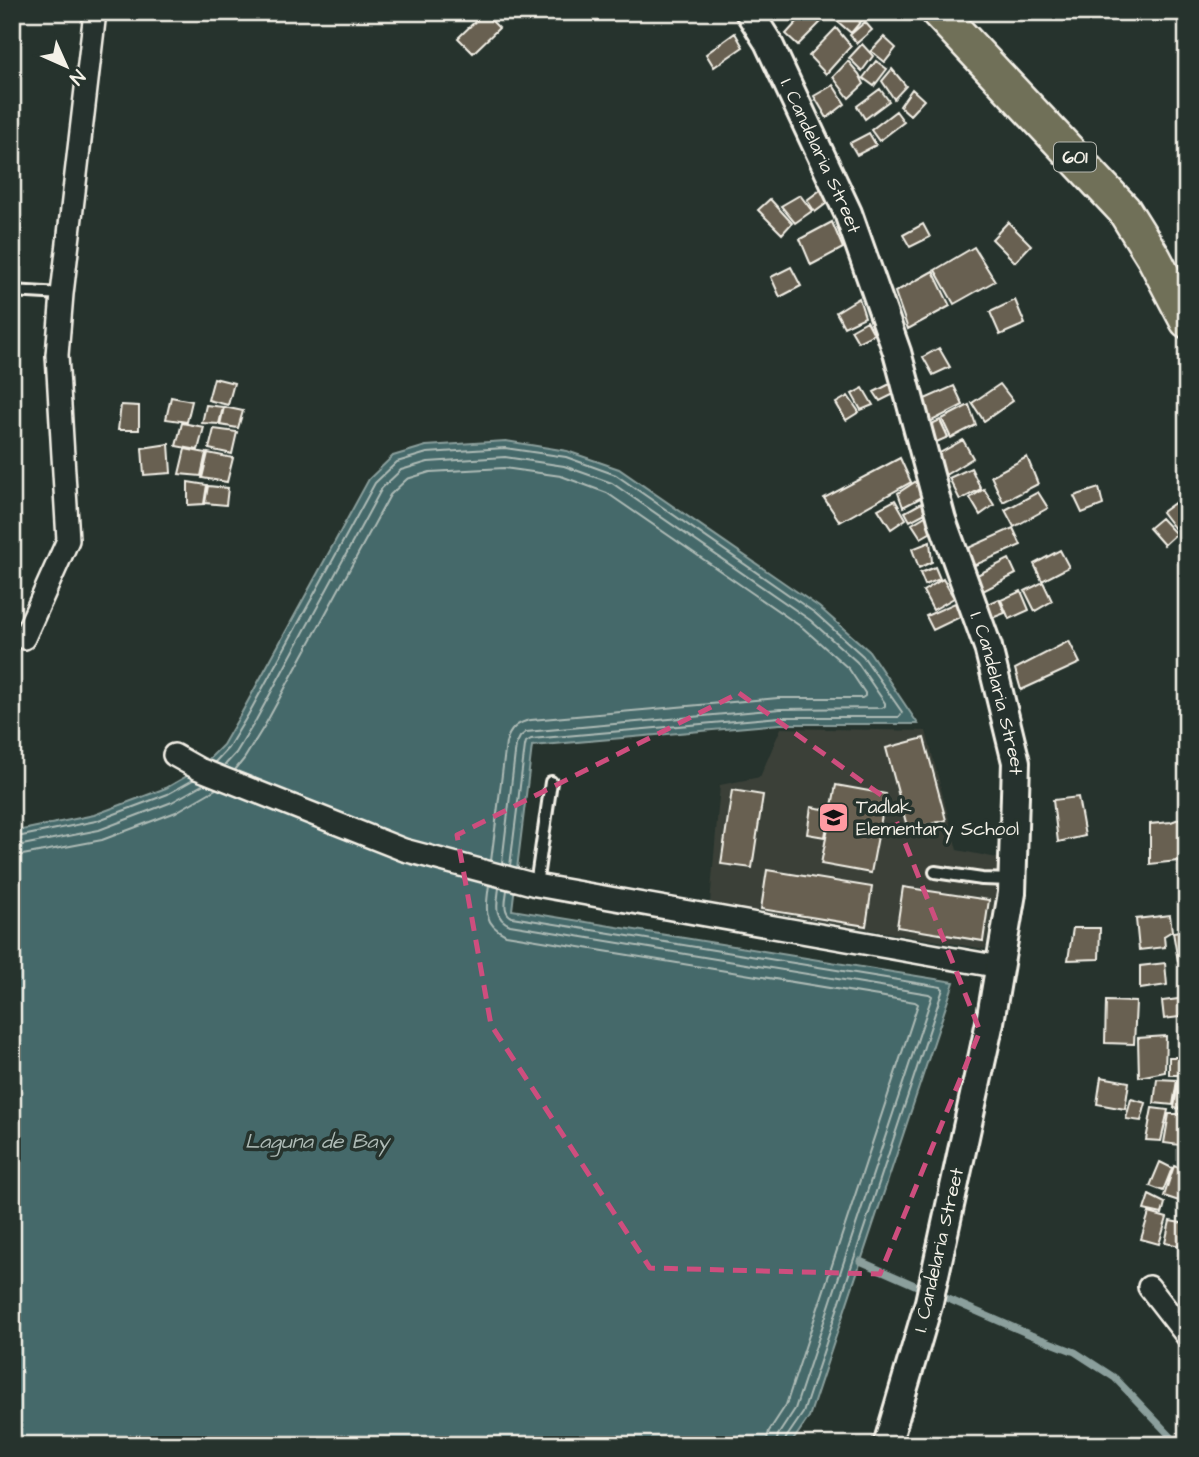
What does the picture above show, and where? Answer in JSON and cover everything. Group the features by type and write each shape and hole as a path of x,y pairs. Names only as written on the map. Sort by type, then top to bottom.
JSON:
{"main road":[{"name":"601","path":"938,12 1124,210 1154,258 1187,321"}],"street":[{"path":"24,638 68,540 57,355 95,12"},
{"name":"I. Candelaria Street","path":"749,12 768,42 848,213 897,352 942,520 988,647 1016,762 1012,893 990,1022 929,1302 887,1445"},
{"path":"174,755 199,769 404,850 536,885 1000,967"},
{"path":"1149,1287 1187,1336"}],"lane":[{"path":"12,291 62,294"},
{"path":"536,885 551,782"},
{"path":"935,872 982,879 1012,880"}],"highlighted area":[{"path":"739,693 888,800 980,1031 880,1274 650,1268 491,1025 457,835"}],"shaded area":[{"name":"Tadlak Elementary School","path":"781,728 926,731 957,850 1002,859 985,949 710,903 720,785 760,777"}],"water":[{"name":"Laguna de Bay","path":"506,441 567,451 619,469 819,607 869,651 918,724 780,724 532,746 512,910 954,982 809,1417 790,1445 12,1445 12,832 94,815 166,788 199,769 223,745 369,479 393,456 426,446"}],"building":[{"path":"806,12 818,12 824,19 798,45 786,34"},
{"path":"844,12 868,13 851,33 837,21"},
{"path":"484,13 499,28 473,53 458,38"},
{"path":"865,22 872,30 857,43 850,35"},
{"path":"836,28 851,46 826,74 809,56"},
{"path":"735,33 743,47 714,67 706,54"},
{"path":"884,37 896,48 885,62 871,51"},
{"path":"862,44 873,56 862,71 849,58"},
{"path":"848,61 864,84 849,98 833,77"},
{"path":"876,61 887,69 874,86 863,78"},
{"path":"892,69 906,86 894,99 882,81"},
{"path":"833,85 845,104 827,118 814,96"},
{"path":"880,89 889,101 865,119 857,106"},
{"path":"912,89 924,100 910,115 900,106"},
{"path":"896,111 904,122 879,141 871,130"},
{"path":"869,133 876,145 857,155 850,143"},
{"path":"827,185 835,197 815,212 807,200"},
{"path":"800,195 812,211 795,223 781,206"},
{"path":"770,199 792,223 782,234 758,210"},
{"path":"832,222 843,248 811,265 800,239"},
{"path":"1008,222 1031,245 1015,262 992,239"},
{"path":"923,224 930,237 910,247 903,235"},
{"path":"974,247 995,281 954,304 935,270"},
{"path":"791,267 801,286 780,297 771,277"},
{"path":"933,271 950,306 908,329 895,292"},
{"path":"859,298 865,317 844,327 836,312"},
{"path":"1015,300 1025,324 1000,335 990,312"},
{"path":"867,321 874,334 858,342 851,330"},
{"path":"939,348 950,367 933,375 923,357"},
{"path":"214,378 234,383 228,405 208,400"},
{"path":"890,384 894,394 880,401 874,392"},
{"path":"1000,384 1013,401 984,421 972,403"},
{"path":"954,386 963,405 928,423 918,402"},
{"path":"863,388 873,405 861,410 852,394"},
{"path":"848,396 859,412 846,420 836,403"},
{"path":"171,397 192,401 187,422 166,419"},
{"path":"121,405 139,406 139,430 118,430"},
{"path":"206,405 223,407 219,424 202,423"},
{"path":"969,405 976,425 951,438 942,419"},
{"path":"224,407 243,411 238,428 220,425"},
{"path":"940,420 948,437 930,445 923,428"},
{"path":"182,423 204,427 198,450 176,446"},
{"path":"214,429 237,432 232,454 209,449"},
{"path":"963,440 973,458 942,477 931,458"},
{"path":"169,444 171,473 144,475 142,448"},
{"path":"185,449 206,453 201,476 179,474"},
{"path":"208,453 233,458 227,482 202,478"},
{"path":"1027,457 1038,484 1003,502 991,476"},
{"path":"900,458 911,482 840,522 824,498"},
{"path":"971,468 981,489 960,500 949,478"},
{"path":"921,478 928,494 903,507 898,493"},
{"path":"188,482 207,485 204,504 188,505"},
{"path":"208,486 228,488 226,505 205,503"},
{"path":"1099,488 1103,505 1082,513 1074,496"},
{"path":"984,489 994,505 980,515 970,498"},
{"path":"1038,492 1048,508 1014,527 1005,510"},
{"path":"1187,494 1187,527 1178,533 1162,512"},
{"path":"895,500 906,519 891,529 878,509"},
{"path":"927,500 931,510 910,521 905,512"},
{"path":"932,512 940,527 921,538 912,524"},
{"path":"1161,518 1176,534 1164,545 1149,528"},
{"path":"1013,528 1021,545 973,566 966,549"},
{"path":"930,542 932,562 919,568 912,549"},
{"path":"1060,550 1069,567 1042,581 1034,564"},
{"path":"1009,559 1016,574 983,591 975,576"},
{"path":"935,567 940,579 925,585 920,573"},
{"path":"943,579 954,598 933,610 923,591"},
{"path":"1043,582 1052,601 1035,611 1025,591"},
{"path":"1021,591 1029,610 1009,619 1001,600"},
{"path":"999,599 1005,613 987,620 981,607"},
{"path":"955,603 960,617 933,630 926,616"},
{"path":"1069,641 1080,663 1021,690 1015,669"},
{"path":"924,738 946,820 908,830 886,748"},
{"path":"836,785 886,794 871,873 821,864"},
{"path":"732,790 763,795 752,868 721,864"},
{"path":"1078,797 1085,836 1058,842 1053,800"},
{"path":"811,807 830,810 825,837 807,834"},
{"path":"1187,816 1187,860 1150,864 1150,824 1171,822"},
{"path":"767,870 872,887 866,926 761,909"},
{"path":"903,887 989,900 983,941 897,927"},
{"path":"1170,915 1172,931 1164,936 1165,947 1139,950 1136,919"},
{"path":"1073,928 1100,928 1099,959 1068,960"},
{"path":"1187,930 1187,959 1178,961 1173,932"},
{"path":"1165,963 1167,985 1140,989 1140,966"},
{"path":"1187,998 1187,1016 1164,1019 1162,1001"},
{"path":"1106,1001 1136,1002 1134,1044 1105,1043"},
{"path":"1166,1036 1165,1072 1139,1077 1138,1038"},
{"path":"1169,1057 1187,1057 1187,1075 1169,1075"},
{"path":"1101,1077 1129,1082 1125,1109 1097,1104"},
{"path":"1157,1079 1177,1080 1173,1105 1154,1103"},
{"path":"1179,1080 1187,1080 1187,1109 1174,1108"},
{"path":"1131,1099 1146,1103 1141,1121 1126,1119"},
{"path":"1152,1108 1168,1110 1161,1141 1146,1140"},
{"path":"1169,1114 1183,1114 1179,1145 1164,1143"},
{"path":"1160,1162 1172,1168 1163,1191 1150,1186"},
{"path":"1174,1166 1187,1171 1187,1187 1182,1202 1164,1196"},
{"path":"1149,1195 1165,1203 1162,1214 1144,1210"},
{"path":"1149,1213 1167,1218 1159,1244 1141,1239"},
{"path":"1170,1221 1187,1224 1187,1247 1165,1243"}],"waterway":[{"path":"860,1261 926,1290"},
{"path":"937,1294 1075,1352 1115,1378 1179,1445"}],"place":[{"name":"Tadlak Elementary School","path":"833,818"}]}
